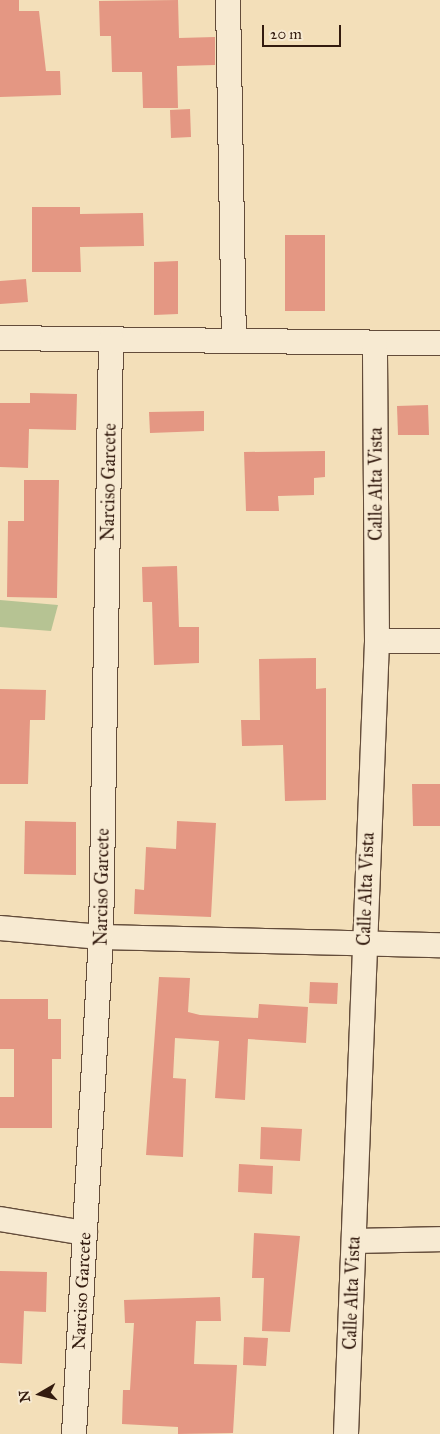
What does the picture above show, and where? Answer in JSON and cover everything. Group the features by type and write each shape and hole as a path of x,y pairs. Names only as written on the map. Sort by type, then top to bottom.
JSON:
{"street":[{"path":"228,0 234,338"},
{"path":"0,338 234,338 375,343 440,343"},
{"name":"Narciso Garcete","path":"74,1434 101,936 111,339"},
{"name":"Calle Alta Vista","path":"346,1434 377,641 375,343"},
{"path":"377,641 440,641"},
{"path":"0,928 101,936 364,945 440,945"},
{"path":"0,1219 85,1233"},
{"path":"354,1241 440,1238"}],"green space":[{"path":"0,600 58,605 51,631 0,627"}],"building":[{"path":"0,0 19,0 19,11 39,11 46,71 60,71 61,95 0,97"},
{"path":"178,0 179,38 215,37 215,65 177,66 178,108 143,108 142,72 112,72 111,36 100,36 99,1"},
{"path":"190,109 191,137 171,138 170,110"},
{"path":"32,207 80,207 80,214 143,213 144,246 80,247 81,272 32,272"},
{"path":"285,235 325,235 325,311 285,311"},
{"path":"178,261 178,314 154,315 154,262"},
{"path":"26,279 28,302 0,304 0,281"},
{"path":"30,393 77,394 76,430 29,429 28,468 0,467 0,403 30,403"},
{"path":"428,405 429,435 398,435 397,406"},
{"path":"204,411 204,431 150,433 149,412"},
{"path":"325,451 325,477 314,478 314,495 278,496 279,511 246,511 244,452"},
{"path":"24,480 59,480 57,598 7,597 8,521 24,521"},
{"path":"177,566 179,627 199,627 199,663 154,665 152,602 143,602 142,567"},
{"path":"316,658 316,689 326,688 326,800 285,801 283,745 242,746 241,720 260,720 259,659"},
{"path":"0,689 46,690 45,720 30,720 28,784 0,784"},
{"path":"412,784 440,784 440,826 413,826"},
{"path":"25,821 76,822 76,875 24,874"},
{"path":"177,821 216,823 211,917 134,914 135,889 144,890 146,847 176,849"},
{"path":"159,977 190,978 188,1012 200,1015 258,1018 259,1004 308,1007 306,1043 248,1039 245,1100 215,1098 219,1041 175,1038 173,1078 186,1079 183,1157 146,1155"},
{"path":"310,982 338,983 337,1004 309,1003"},
{"path":"0,999 48,999 48,1019 61,1019 61,1059 52,1059 52,1128 0,1128 0,1097 14,1097 14,1049 0,1049"},
{"path":"261,1127 302,1129 300,1161 260,1159"},
{"path":"239,1164 273,1166 272,1194 238,1192"},
{"path":"254,1233 300,1236 290,1332 262,1331 264,1278 252,1278"},
{"path":"0,1271 47,1272 46,1312 24,1311 22,1364 0,1363"},
{"path":"220,1297 221,1321 196,1321 194,1364 237,1365 233,1433 178,1434 178,1427 122,1424 123,1390 130,1390 134,1323 125,1323 124,1300"},
{"path":"244,1337 268,1338 266,1366 243,1365"}]}
